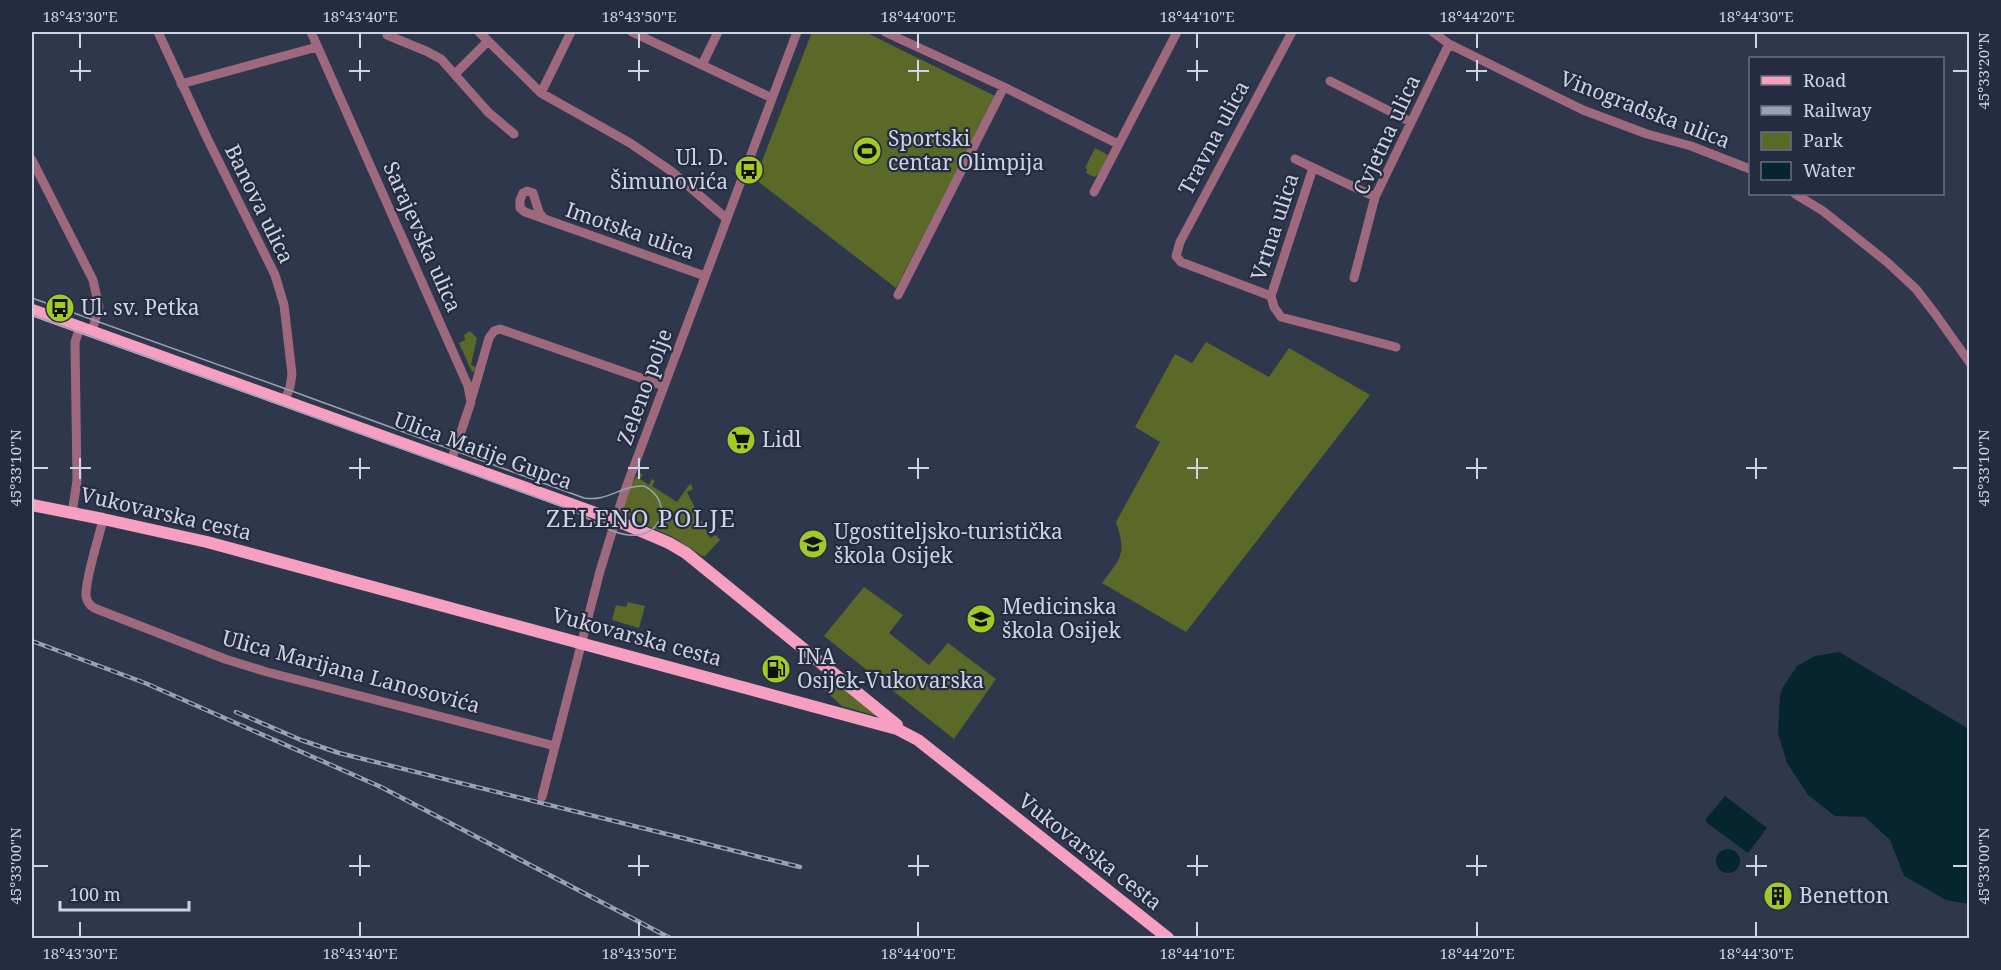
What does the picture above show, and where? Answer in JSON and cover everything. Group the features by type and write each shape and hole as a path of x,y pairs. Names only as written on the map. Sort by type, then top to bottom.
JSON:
{"main road":[{"name":"Ulica Matije Gupca","path":"32,310 660,538 682,550 905,732"},
{"name":"Vukovarska cesta","path":"32,506 207,542 879,723 905,732 1168,939"}],"street":[{"name":"Banova ulica","path":"158,32 181,84 267,257 280,289 286,315 292,374 285,400"},
{"name":"Sarajevska ulica","path":"311,32 465,376 471,402"},
{"path":"479,32 541,93 638,149 671,171 726,219"},
{"path":"541,93 571,32"},
{"path":"632,32 645,34 702,65 772,98"},
{"path":"702,65 718,32"},
{"name":"Zeleno polje","path":"542,797 615,520 797,32"},
{"path":"885,32 1004,87 1118,144"},
{"path":"1094,192 1177,32"},
{"name":"Travna ulica","path":"1181,262 1176,256 1180,242 1292,32"},
{"name":"Vinogradska ulica","path":"1433,32 1449,44 1583,110 1749,169"},
{"path":"387,35 426,51 441,60 488,112 514,134"},
{"path":"454,74 488,41"},
{"name":"Cvjetna ulica","path":"1353,278 1375,197 1449,44"},
{"path":"181,84 317,47"},
{"path":"1330,81 1412,122"},
{"path":"898,295 1004,87"},
{"path":"1295,159 1375,197"},
{"path":"32,160 93,280 99,307 75,342 77,481 72,513"},
{"name":"Vrtna ulica","path":"1313,168 1271,296 1274,308 1281,316 1396,347"},
{"path":"1797,195 1887,262 1916,289 1970,363"},
{"name":"Imotska ulica","path":"544,219 705,276"},
{"name":"Vrtna ulica","path":"1181,262 1271,296"},
{"path":"451,461 489,338 497,330 504,329 664,386"},
{"name":"Ulica Marijana Lanosovića","path":"103,519 87,584 88,604 94,608 267,672 555,746"}],"green space":[{"name":"Sportski centar Olimpija","path":"812,32 865,32 995,96 896,288 755,179"},
{"path":"1095,148 1108,155 1098,175 1094,177 1086,173 1085,168"},
{"path":"470,331 477,338 471,365 476,367 476,370 472,372 459,343 465,340 464,335"},
{"path":"1206,342 1269,377 1289,348 1370,395 1186,632 1102,583 1120,555 1121,542 1116,522 1160,442 1135,427 1175,354 1192,363"},
{"path":"640,473 643,474 640,479 649,485 652,479 655,481 652,486 677,502 691,484 693,489 687,492 710,538 716,535 720,540 705,556 673,537 632,519 625,512 624,502 632,483"},
{"path":"864,587 903,615 889,633 929,665 948,643 996,679 954,739 824,636"},
{"path":"628,602 645,606 639,628 612,620 616,605 626,607"},
{"path":"825,678 845,689 877,716 842,706 822,688"}],"water":[{"path":"1839,652 1969,729 1969,904 1946,900 1904,876 1890,840 1865,817 1835,816 1808,795 1787,763 1778,733 1780,695 1783,687 1797,666 1815,656"},
{"path":"1725,796 1767,828 1748,853 1706,822"},
{"path":"1728,849 1736,853 1740,861 1736,869 1728,873 1720,869 1716,861 1720,853"}],"tram line":[{"path":"32,298 584,498 600,498 628,488 644,486 659,501 660,518 649,531 640,535 621,534 569,509 32,315"}],"railway":[{"path":"32,641 145,683 381,787 670,938"},
{"path":"236,712 301,740 339,753 800,867"}],"place":[{"name":"Sportski centar Olimpija","path":"867,151"},
{"name":"Ul. D. Šimunovića","path":"749,170"},
{"name":"Ul. sv. Petka","path":"60,308"},
{"name":"Lidl","path":"741,440"},
{"name":"Ugostiteljsko-turistička škola Osijek","path":"813,544"},
{"name":"Medicinska škola Osijek","path":"981,619"},
{"name":"INA Osijek-Vukovarska","path":"776,669"},
{"name":"Benetton","path":"1778,896"}],"district":[{"name":"ZELENO POLJE","path":"641,519"}]}
